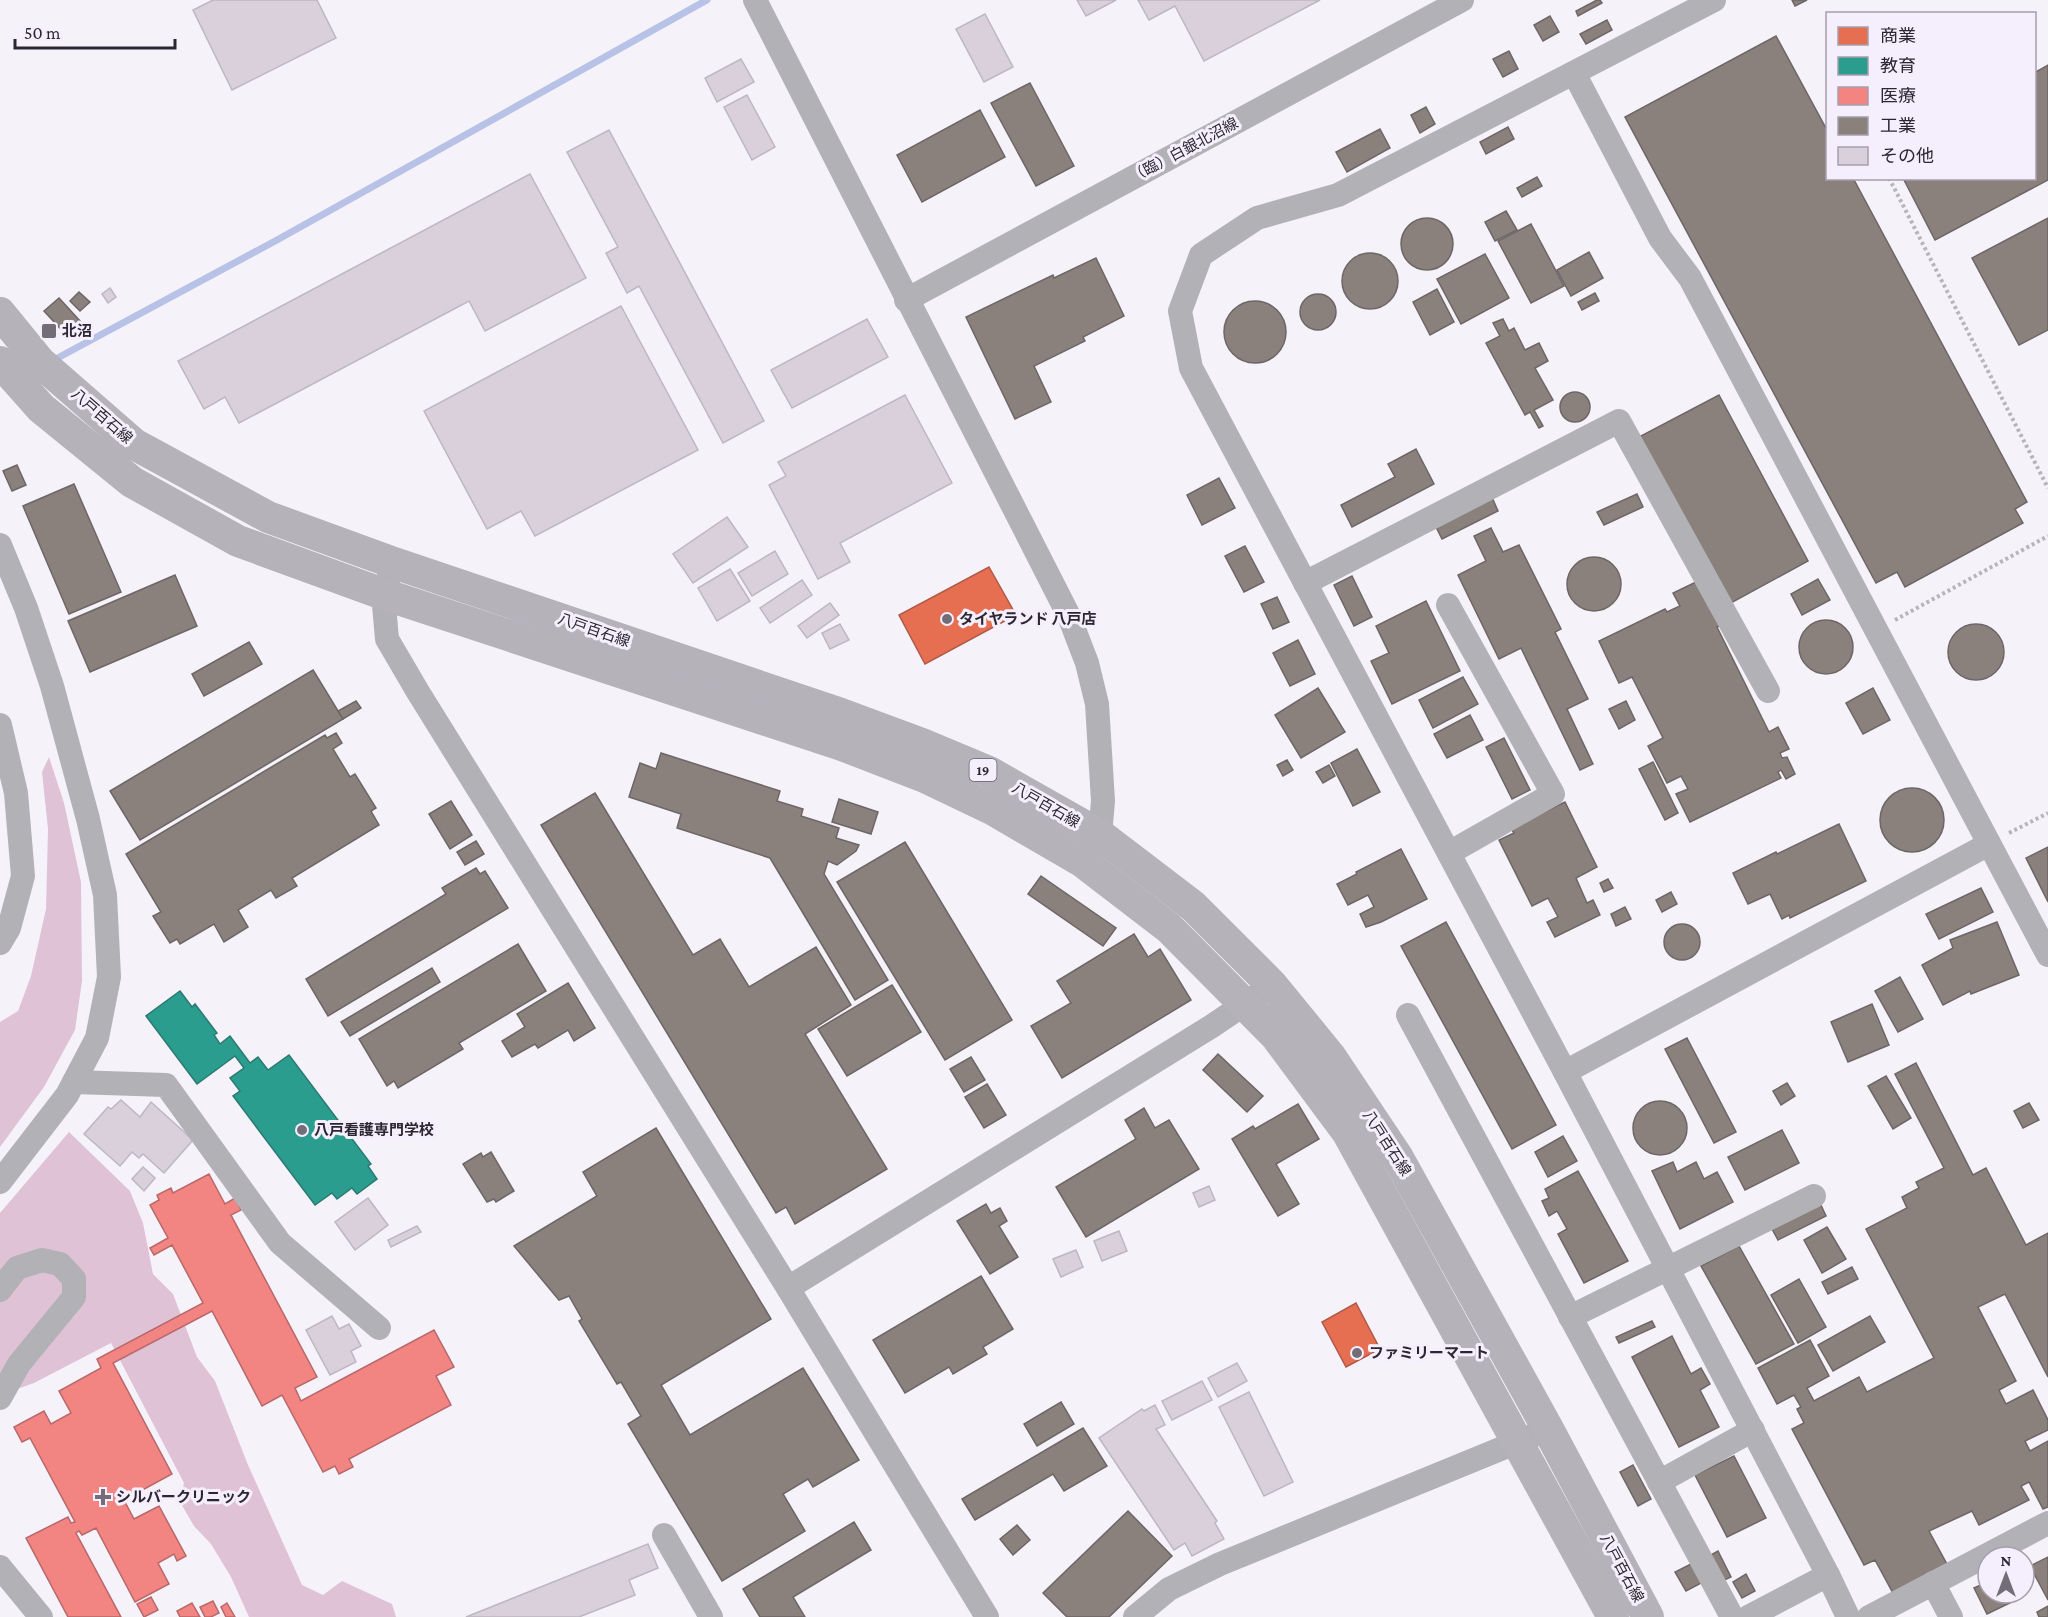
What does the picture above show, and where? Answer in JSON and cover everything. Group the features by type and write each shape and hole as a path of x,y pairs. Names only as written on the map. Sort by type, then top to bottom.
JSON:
{"main road":[{"name":"八戸百石線","path":"0,313 40,362 134,444 268,517 394,563 841,714 922,744 988,772 1100,835 1194,906 1272,984 1330,1056 1398,1158 1548,1429 1648,1617"},
{"name":"八戸百石線","path":"0,362 41,408 132,482 238,542 383,594 842,745 925,777 992,809 1083,862 1169,928 1276,1036 1348,1132 1614,1617"}],"street":[{"path":"755,0 906,300 1070,616 1087,663 1097,704 1103,801 1100,835 1083,862"},
{"name":"（臨）白銀北沼線","path":"906,300 1462,0"},
{"path":"1714,0 1338,195 1257,218 1201,255 1180,311 1191,368 1669,1269 1848,1617"},
{"path":"1574,73 1660,238 1690,278 2048,955"},
{"path":"1305,583 1619,422 1768,691"},
{"path":"0,546 26,608 52,686 88,819 105,895 109,977 97,1038 74,1082 67,1095 0,1182"},
{"path":"394,563 383,594 387,639 412,683 788,1288 987,1617"},
{"path":"1448,605 1552,794 1449,853"},
{"path":"0,725 16,793 23,876 9,928 0,943"},
{"path":"1565,1072 1989,844"},
{"path":"788,1288 1245,1005 1272,984"},
{"path":"1408,1015 1732,1617"},
{"path":"74,1082 166,1085 280,1243 379,1328"},
{"path":"1570,1317 1814,1196"},
{"path":"0,1290 17,1268 42,1260 60,1264 74,1279 74,1297 19,1364 0,1398"},
{"path":"1135,1617 1169,1589 1220,1564 1548,1429"},
{"path":"1659,1482 1753,1430"},
{"path":"1869,1617 2048,1523"},
{"path":"664,1535 711,1617"},
{"path":"0,1567 41,1617"},
{"path":"1748,1617 1828,1575"},
{"path":"1933,1583 1951,1617"}],"path":[{"path":"1890,180 2048,488"},
{"path":"1876,630 2048,536"},
{"path":"1989,844 2048,813"}],"shaded area":[{"path":"49,757 64,803 81,882 82,981 75,1030 44,1087 0,1147 0,1022 18,1011 31,976 46,909 48,829 42,772"},
{"path":"69,1132 130,1191 143,1223 153,1274 173,1294 197,1357 215,1381 248,1465 302,1585 323,1595 342,1581 392,1604 396,1617 249,1617 231,1577 211,1544 194,1526 180,1502 184,1483 111,1343 34,1383 0,1395 0,1213"}],"building: 商業":[{"path":"989,567 1016,615 925,664 899,615"},
{"path":"1356,1303 1380,1349 1346,1367 1322,1322"}],"building: 教育":[{"name":"八戸看護専門学校","path":"180,991 192,1007 195,1004 217,1033 214,1035 220,1044 230,1036 250,1063 258,1057 268,1070 289,1055 371,1164 368,1166 377,1179 357,1194 352,1188 337,1199 332,1193 315,1205 233,1096 240,1091 230,1078 244,1068 235,1056 197,1084 146,1016"}],"building: 医療":[{"path":"209,1174 225,1204 235,1198 241,1210 231,1215 317,1377 295,1388 301,1401 434,1330 454,1367 436,1376 451,1405 349,1459 353,1467 339,1474 335,1466 323,1472 282,1395 262,1406 212,1311 113,1363 172,1474 124,1500 134,1519 159,1506 186,1556 177,1561 174,1554 158,1563 169,1584 135,1602 96,1528 82,1535 79,1531 76,1533 121,1617 68,1617 26,1538 68,1517 71,1523 75,1522 30,1438 22,1442 14,1427 44,1411 51,1424 71,1413 59,1391 101,1368 97,1359 203,1303 172,1245 154,1255 150,1248 168,1238 150,1205 159,1200 157,1195 171,1188 173,1193"},
{"path":"151,1597 158,1610 144,1617 137,1604"},
{"path":"213,1601 219,1613 205,1617 200,1607"},
{"path":"192,1603 200,1617 180,1617 177,1611"},
{"path":"227,1603 235,1617 226,1617 221,1607"}],"building: 工業":[{"path":"1597,0 1602,3 1578,16 1576,11"},
{"path":"1792,0 1807,0 1795,6"},
{"path":"1550,16 1559,32 1543,41 1534,25"},
{"path":"1607,20 1612,30 1586,44 1580,34"},
{"path":"1776,36 1826,128 1826,180 1854,180 2027,502 2015,509 2023,523 1905,587 1897,572 1876,583 1625,117"},
{"path":"1509,51 1518,69 1503,77 1493,59"},
{"path":"2048,65 2048,180 1935,240 1904,180 2036,180 2036,72"},
{"path":"1030,83 1074,166 1036,186 991,103"},
{"path":"1426,107 1435,124 1420,133 1411,115"},
{"path":"980,110 1005,157 922,202 897,155"},
{"path":"1508,127 1514,139 1486,154 1480,142"},
{"path":"1380,129 1390,148 1347,172 1336,152"},
{"path":"1537,177 1542,186 1522,197 1517,188"},
{"path":"1506,211 1517,230 1495,241 1485,222"},
{"path":"1422,218 1432,218 1441,222 1449,230 1453,244 1449,258 1441,266 1432,270 1422,270 1413,266 1405,258 1401,249 1401,239 1405,230 1413,222"},
{"path":"2048,218 2048,330 2019,345 1972,258"},
{"path":"1531,224 1564,286 1531,303 1498,241"},
{"path":"1589,252 1603,278 1571,296 1557,270"},
{"path":"1364,253 1376,253 1386,257 1394,265 1398,281 1394,297 1386,305 1376,309 1364,309 1354,305 1346,297 1342,287 1342,275 1346,265 1354,257"},
{"path":"1485,254 1509,298 1461,324 1437,279"},
{"path":"1096,258 1124,316 1083,337 1085,341 1034,366 1051,402 1015,419 966,317 1053,275 1054,278"},
{"path":"1437,289 1454,322 1430,335 1413,302"},
{"path":"79,292 90,302 80,311 70,301"},
{"path":"1595,293 1599,301 1582,310 1578,302"},
{"path":"1318,294 1331,299 1336,312 1331,325 1318,330 1305,325 1300,312 1305,299"},
{"path":"59,298 81,322 67,336 44,311"},
{"path":"1255,301 1267,303 1277,310 1284,320 1286,332 1284,344 1277,354 1267,361 1255,363 1243,361 1233,354 1226,344 1224,332 1226,320 1233,310 1243,303"},
{"path":"1503,319 1509,331 1514,328 1525,350 1539,343 1548,361 1535,368 1553,400 1534,410 1543,426 1539,428 1530,412 1525,415 1486,343 1500,336 1493,323"},
{"path":"1575,392 1586,396 1590,407 1586,418 1575,422 1564,418 1560,407 1564,396"},
{"path":"1719,395 1808,561 1729,604 1639,437"},
{"path":"1416,449 1434,484 1352,527 1341,505 1395,477 1388,464"},
{"path":"17,465 26,485 12,491 3,471"},
{"path":"1219,478 1235,508 1202,525 1187,495"},
{"path":"74,484 121,592 69,614 23,506"},
{"path":"1637,494 1643,507 1604,525 1597,512"},
{"path":"1491,495 1498,511 1442,539 1434,523"},
{"path":"1491,528 1503,552 1519,545 1561,629 1555,632 1588,699 1567,709 1593,764 1580,770 1521,648 1499,659 1458,575 1486,561 1474,536"},
{"path":"1245,546 1264,582 1244,592 1225,556"},
{"path":"1594,557 1604,559 1613,565 1619,574 1621,584 1619,594 1613,603 1604,609 1594,611 1584,609 1575,603 1569,594 1567,584 1569,574 1575,565 1584,559"},
{"path":"175,575 197,626 90,672 68,621"},
{"path":"1352,576 1372,617 1354,626 1334,585"},
{"path":"1818,579 1830,600 1802,615 1791,594"},
{"path":"1696,582 1724,624 1717,627 1769,732 1778,727 1789,749 1780,753 1782,758 1787,757 1795,774 1786,779 1781,770 1778,772 1781,778 1690,822 1676,794 1688,789 1681,776 1667,783 1648,746 1663,738 1632,677 1619,683 1599,641 1665,609 1667,612 1680,606 1673,593"},
{"path":"1277,597 1289,622 1273,629 1261,604"},
{"path":"1426,601 1460,671 1392,704 1371,661 1389,653 1376,626"},
{"path":"1826,620 1836,622 1845,628 1851,637 1853,647 1851,657 1845,666 1836,672 1826,674 1816,672 1807,666 1801,657 1799,647 1801,637 1807,628 1816,622"},
{"path":"1976,624 1987,626 1996,632 2002,641 2004,652 2002,663 1996,672 1987,678 1976,680 1965,678 1956,672 1950,663 1948,652 1950,641 1956,632 1965,626"},
{"path":"1298,640 1315,674 1290,686 1273,653"},
{"path":"249,642 262,664 204,696 192,674"},
{"path":"313,670 343,719 140,840 110,791"},
{"path":"1463,677 1478,704 1433,728 1419,700"},
{"path":"1318,688 1345,732 1301,758 1275,715"},
{"path":"1873,688 1890,720 1863,734 1846,703"},
{"path":"356,701 361,708 343,719 338,711"},
{"path":"1626,701 1635,720 1619,729 1609,709"},
{"path":"1470,715 1483,740 1447,758 1434,734"},
{"path":"336,733 342,743 333,749 350,777 355,774 376,808 371,811 379,825 292,878 297,886 276,898 271,890 238,910 248,927 224,942 214,924 180,944 177,939 170,943 153,916 161,912 126,854 325,735 327,738"},
{"path":"1504,738 1530,790 1512,799 1486,747"},
{"path":"1357,749 1380,792 1353,806 1331,763"},
{"path":"661,753 780,791 777,801 803,809 801,816 839,828 836,838 859,845 856,851 837,865 828,861 824,874 888,980 855,1000 770,858 677,828 681,814 629,797 640,763 656,769"},
{"path":"1287,760 1293,770 1283,776 1277,765"},
{"path":"1653,762 1678,813 1665,820 1639,769"},
{"path":"1329,765 1335,776 1323,783 1316,772"},
{"path":"1912,788 1924,790 1935,797 1942,808 1944,820 1942,832 1935,843 1924,850 1912,852 1900,850 1889,843 1882,832 1880,820 1882,808 1889,797 1900,790"},
{"path":"595,793 693,955 720,939 749,987 816,947 851,1005 805,1034 887,1169 795,1224 786,1207 776,1213 541,825"},
{"path":"839,799 878,812 871,834 832,822"},
{"path":"451,801 472,835 450,849 429,814"},
{"path":"1565,802 1597,867 1576,878 1587,903 1593,900 1600,915 1555,937 1547,922 1558,917 1548,898 1532,906 1499,840 1514,833 1511,828"},
{"path":"1839,824 1866,881 1790,918 1789,915 1782,919 1770,894 1748,904 1733,873"},
{"path":"476,841 484,854 465,865 457,852"},
{"path":"905,842 1012,1020 945,1060 837,882"},
{"path":"2048,847 2048,902 2026,858"},
{"path":"1401,849 1427,899 1366,927 1360,914 1374,907 1368,895 1348,905 1337,884"},
{"path":"476,868 480,874 485,871 508,908 328,1016 306,979 446,894 442,888"},
{"path":"1041,876 1116,928 1103,946 1028,894"},
{"path":"1608,879 1613,888 1604,892 1600,883"},
{"path":"1981,888 1993,912 1939,939 1926,914"},
{"path":"1671,892 1677,904 1662,912 1656,900"},
{"path":"1625,907 1631,919 1616,926 1611,914"},
{"path":"1446,922 1556,1125 1512,1149 1401,946"},
{"path":"1997,922 2019,975 1971,994 1970,991 1943,1005 1922,965 1953,948 1950,940"},
{"path":"1682,924 1695,929 1700,942 1695,955 1682,960 1669,955 1664,942 1669,929"},
{"path":"1134,934 1148,957 1160,949 1191,1000 1062,1078 1031,1026 1071,1003 1057,981"},
{"path":"518,944 546,991 459,1043 463,1049 398,1088 394,1081 387,1086 359,1039"},
{"path":"432,968 440,982 350,1036 341,1022"},
{"path":"1900,977 1923,1019 1898,1032 1875,991"},
{"path":"568,983 595,1028 574,1041 568,1030 538,1048 535,1044 512,1057 502,1041 525,1027 517,1014"},
{"path":"892,985 921,1032 847,1076 818,1029"},
{"path":"1872,1004 1889,1045 1848,1062 1831,1022"},
{"path":"1687,1038 1736,1132 1714,1143 1665,1049"},
{"path":"1218,1054 1263,1096 1247,1112 1203,1070"},
{"path":"971,1057 985,1080 964,1092 950,1069"},
{"path":"1916,1063 1973,1175 1986,1168 2026,1245 2048,1233 2048,1377 2005,1294 1978,1307 2016,1381 1999,1390 2006,1404 2033,1390 2048,1420 2048,1430 2025,1441 2030,1451 2048,1441 2048,1507 2043,1509 2029,1482 2021,1486 2029,1500 1979,1525 1972,1511 1929,1531 1948,1566 1894,1595 1875,1560 1864,1565 1792,1429 1804,1423 1797,1409 1801,1407 1794,1395 1777,1404 1758,1368 1810,1340 1829,1376 1807,1388 1814,1401 1859,1377 1867,1392 1934,1358 1866,1229 1907,1208 1902,1197 1919,1188 1916,1182 1944,1168 1895,1074"},
{"path":"1886,1076 1911,1118 1893,1129 1868,1086"},
{"path":"1787,1083 1795,1096 1781,1105 1773,1091"},
{"path":"987,1084 1006,1115 984,1128 965,1097"},
{"path":"1660,1101 1670,1103 1679,1109 1685,1118 1687,1128 1685,1138 1679,1147 1670,1153 1660,1155 1650,1153 1641,1147 1635,1138 1633,1128 1635,1118 1641,1109 1650,1103"},
{"path":"2029,1103 2039,1120 2023,1128 2014,1111"},
{"path":"1298,1104 1319,1139 1276,1164 1299,1204 1278,1216 1232,1139 1253,1126 1255,1129"},
{"path":"1144,1108 1155,1128 1169,1120 1199,1169 1086,1237 1056,1187 1136,1139 1125,1120"},
{"path":"656,1128 771,1319 661,1385 690,1435 803,1368 859,1460 813,1487 808,1479 783,1494 805,1531 722,1581 628,1424 641,1416 621,1382 617,1384 579,1321 582,1319 569,1296 559,1300 514,1246 597,1196 583,1172"},
{"path":"1782,1130 1799,1163 1745,1190 1728,1157"},
{"path":"1563,1136 1577,1161 1548,1177 1535,1152"},
{"path":"491,1152 514,1191 496,1202 494,1199 487,1202 463,1164 481,1153 483,1157"},
{"path":"1673,1162 1677,1172 1696,1162 1704,1179 1717,1172 1733,1202 1680,1229 1652,1171"},
{"path":"1578,1171 1628,1261 1584,1283 1558,1234 1567,1229 1557,1211 1549,1216 1542,1201 1549,1198 1545,1189"},
{"path":"1820,1203 1826,1216 1778,1240 1771,1227"},
{"path":"986,1204 991,1213 1000,1208 1007,1221 999,1226 1018,1257 990,1274 957,1221"},
{"path":"1827,1227 1846,1259 1822,1273 1804,1240"},
{"path":"1739,1246 1794,1344 1756,1364 1701,1266"},
{"path":"1852,1267 1858,1279 1828,1294 1822,1282"},
{"path":"981,1276 1013,1329 983,1347 987,1354 953,1374 949,1367 905,1393 873,1340"},
{"path":"1799,1279 1826,1327 1798,1343 1771,1295"},
{"path":"1870,1316 1885,1342 1833,1371 1818,1345"},
{"path":"1652,1321 1655,1327 1619,1343 1616,1337"},
{"path":"1672,1336 1691,1374 1701,1368 1710,1384 1700,1390 1719,1427 1679,1447 1632,1357"},
{"path":"1061,1402 1074,1424 1037,1446 1024,1424"},
{"path":"1083,1428 1107,1466 1064,1491 1053,1474 975,1520 962,1499"},
{"path":"1734,1456 1766,1518 1727,1537 1695,1475"},
{"path":"1633,1465 1651,1499 1638,1506 1620,1472"},
{"path":"1128,1511 1172,1556 1109,1617 1067,1617 1043,1593"},
{"path":"854,1522 871,1550 793,1597 805,1617 760,1617 743,1589"},
{"path":"1017,1525 1030,1540 1013,1555 1000,1539"},
{"path":"1718,1551 1731,1577 1720,1582 1707,1557"},
{"path":"2048,1557 2048,1600 2036,1577 2036,1563"},
{"path":"1695,1562 1705,1581 1686,1591 1675,1572"},
{"path":"1746,1574 1755,1591 1742,1598 1733,1582"},
{"path":"1982,1605 2006,1605 1987,1614"},
{"path":"2048,1606 2048,1617 2039,1617 2037,1612"}],"building: その他":[{"path":"213,0 317,0 336,38 232,90 193,10"},
{"path":"1077,0 1116,0 1086,16"},
{"path":"1138,0 1320,0 1204,61 1175,6 1149,20"},
{"path":"985,14 1013,67 984,82 956,29"},
{"path":"741,59 754,82 717,102 705,78"},
{"path":"747,95 775,147 752,160 724,107"},
{"path":"609,130 764,421 723,443 639,286 627,293 606,253 618,247 567,152"},
{"path":"530,174 586,278 485,331 469,301 239,423 225,397 204,409 178,361"},
{"path":"110,288 116,297 108,303 102,294"},
{"path":"621,306 698,450 535,536 521,511 487,529 424,411"},
{"path":"867,319 888,357 792,408 771,370"},
{"path":"905,395 952,483 840,543 850,562 818,579 769,485 786,476 778,462"},
{"path":"727,517 748,547 693,583 673,554"},
{"path":"775,551 788,574 752,596 738,573"},
{"path":"730,569 750,601 717,621 698,588"},
{"path":"802,580 812,595 770,623 760,608"},
{"path":"830,603 839,615 807,638 798,626"},
{"path":"840,624 849,640 830,649 822,633"},
{"path":"121,1100 140,1117 151,1102 193,1140 164,1173 143,1154 139,1158 132,1152 120,1166 84,1134 108,1107 111,1109"},
{"path":"143,1167 155,1178 144,1191 132,1179"},
{"path":"1209,1186 1215,1200 1199,1207 1193,1193"},
{"path":"368,1198 388,1225 355,1250 335,1222"},
{"path":"417,1226 421,1232 391,1247 388,1240"},
{"path":"1119,1231 1127,1251 1102,1261 1094,1241"},
{"path":"1076,1250 1083,1267 1061,1277 1053,1259"},
{"path":"332,1316 339,1329 349,1324 361,1346 351,1351 356,1362 330,1375 306,1330"},
{"path":"1237,1363 1247,1381 1218,1397 1208,1378"},
{"path":"1202,1381 1212,1400 1172,1420 1162,1401"},
{"path":"1249,1392 1293,1482 1264,1496 1219,1407"},
{"path":"1155,1405 1165,1425 1156,1429 1217,1521 1215,1523 1224,1539 1192,1556 1185,1543 1174,1550 1099,1438 1142,1409 1144,1411"},
{"path":"648,1544 658,1568 629,1580 635,1595 579,1617 466,1617"}],"waterway":[{"path":"52,361 277,240 707,0"}],"place":[{"name":"北沼","path":"49,331"},
{"name":"タイヤランド 八戸店","path":"947,619"},
{"name":"八戸看護専門学校","path":"302,1130"},
{"name":"ファミリーマート","path":"1357,1353"},
{"name":"シルバークリニック","path":"103,1497"}]}
